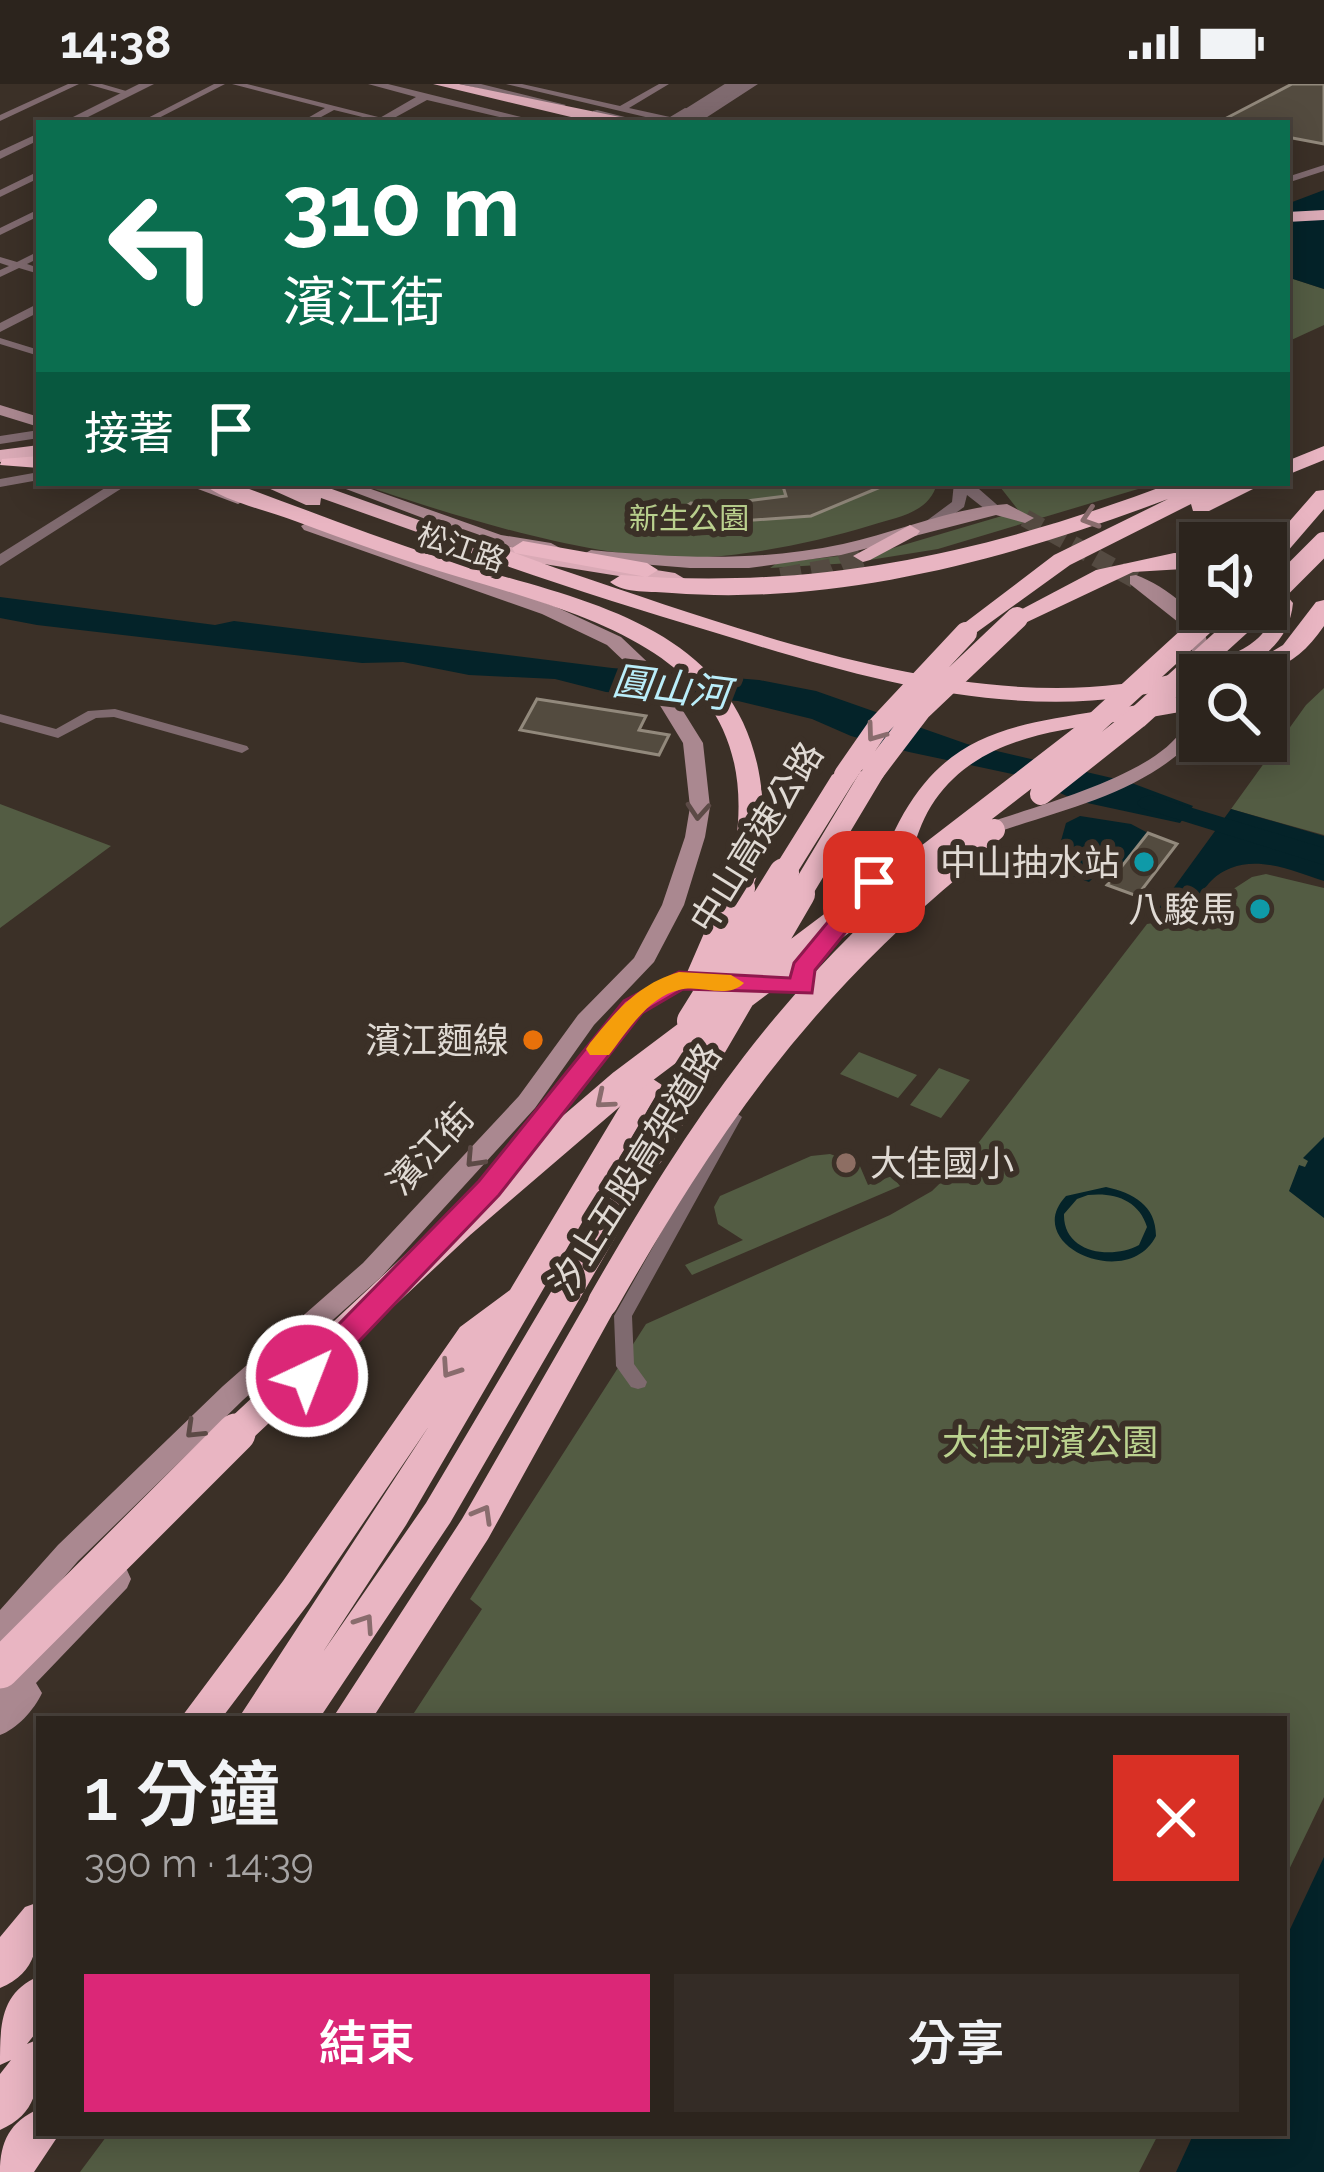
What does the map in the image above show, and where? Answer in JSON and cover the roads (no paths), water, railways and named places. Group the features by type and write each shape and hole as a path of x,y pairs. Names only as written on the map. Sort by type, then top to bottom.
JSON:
{"highway":[{"path":"411,84 577,119 620,113"},
{"path":"440,84 577,119"},
{"path":"428,90 583,120"},
{"path":"1290,448 1324,434"},
{"path":"1290,468 1324,452"},
{"path":"2,467 36,459"},
{"path":"221,486 356,538 468,558 656,578 776,578"},
{"path":"249,486 460,564 837,674 963,697 1111,703 1179,697"},
{"path":"275,486 585,603 678,653 711,685 731,718 750,782 752,822 740,888 647,1085"},
{"path":"304,486 468,558 509,551 655,586 772,589 908,570 1183,486"},
{"name":"中山高速公路","path":"300,1716 438,1513 792,884 859,774 879,726 966,633 1062,560 1212,486"},
{"name":"中山高速公路","path":"859,774 920,710 1058,585 1136,538 1248,486"},
{"path":"1287,538 1324,496"},
{"path":"863,556 920,528"},
{"path":"1287,580 1324,543"},
{"path":"509,551 842,664 973,688 1044,693 1164,687 1237,661 1277,630"},
{"path":"406,560 585,603"},
{"path":"1017,618 1119,567 1179,561"},
{"path":"1284,654 1296,647 1324,608"},
{"name":"汐止五股高架道路","path":"0,1669 249,1420 451,1230 625,1082 1041,769 1197,630"},
{"name":"汐止五股高架道路","path":"353,1716 475,1528 686,1159 742,1078 820,985 892,914 1137,718 1234,630"},
{"path":"886,883 908,819 939,776 1002,739 1179,699"},
{"path":"908,819 927,838 958,841"},
{"name":"中山高速公路","path":"258,1716 394,1515 647,1085 792,884"},
{"path":"202,1716 320,1557 472,1336 531,1286"},
{"path":"0,1967 36,1925"},
{"path":"0,2044 36,2000"},
{"path":"0,2108 36,2064"},
{"path":"7,2172 36,2135"}],"main road":[{"path":"0,393 36,404"},
{"name":"松江路","path":"198,486 588,625 636,660 680,717"},
{"name":"松江路","path":"346,486 509,551 640,561 730,563 787,558 995,510"},
{"path":"995,510 1020,519"},
{"path":"1130,582 1178,623 1190,654"},
{"name":"濱江街","path":"0,1631 68,1553 232,1393 372,1270 527,1102 602,1004 643,962 673,904 692,850 700,807 693,743 680,717"},
{"path":"886,883 958,841 1166,758 1179,730"},
{"path":"602,1004 650,981 803,987 803,969 865,891 1009,821"},
{"path":"673,904 665,968 679,980"},
{"name":"濱江街","path":"0,1701 489,1188 623,1018 643,999 679,980"},
{"name":"濱江街","path":"0,1608 68,1553"},
{"name":"濱江街","path":"0,1722 24,1697 72,1626"}],"street":[{"path":"0,118 75,84"},
{"path":"92,84 129,93"},
{"path":"73,120 148,84"},
{"path":"148,120 221,84"},
{"path":"236,84 379,120"},
{"path":"280,95 301,84"},
{"path":"374,84 428,90 512,120"},
{"path":"466,84 660,120"},
{"path":"510,84 632,120"},
{"path":"620,113 665,84"},
{"path":"675,120 733,84"},
{"path":"694,120 750,84"},
{"path":"389,120 428,90"},
{"path":"309,120 333,107"},
{"path":"2,152 36,137"},
{"path":"2,152 27,156"},
{"path":"1290,179 1324,168"},
{"path":"0,194 36,176"},
{"path":"0,232 36,214"},
{"path":"0,274 36,256"},
{"path":"0,260 36,270"},
{"path":"0,328 36,309"},
{"path":"0,341 36,352"},
{"path":"0,439 17,428 8,412"},
{"path":"0,439 36,434"},
{"path":"2,467 36,475"},
{"path":"0,544 93,486"},
{"path":"0,561 118,486"},
{"path":"920,528 959,504 961,486"},
{"path":"971,486 995,510"},
{"path":"0,718 58,734 93,714 115,713 242,749"},
{"path":"638,1382 625,1366 623,1316 788,1024 803,987"}],"water":[{"path":"1324,190 1324,289 1290,278 1290,203"},
{"name":"圓山河","path":"0,597 215,625 234,621 612,668 759,680 816,691 967,744 1129,782 1193,806 1180,823 1078,801 1022,776 909,752 812,719 738,701 606,692 555,679 469,675 403,662 362,663 37,625 0,618"},
{"path":"1231,809 1324,836 1324,881 1278,867 1242,865 1221,873 1187,902 1159,908"},
{"path":"1080,816 1131,824 1148,833 1108,882 1094,877 1089,882 1053,869 1066,823"},
{"path":"1324,1137 1324,1218 1289,1191 1299,1165 1305,1167 1308,1161 1303,1158"},
{"path":"1106,1187 1125,1193 1147,1208 1156,1236 1142,1252 1124,1260 1083,1255 1057,1231 1056,1214 1066,1196","holes":["1098,1194 1124,1200 1138,1210 1147,1227 1139,1245 1103,1252 1071,1237 1064,1214 1077,1199"]},
{"path":"1324,1857 1324,2172 1176,2172 1193,2136 1287,2136 1287,1936"}],"waterway":[{"name":"圓山河","path":"1150,803 1324,857"}],"tunnel":[{"path":"1025,518 1136,580"},
{"path":"781,578 831,569 863,556"}],"place":[{"name":"中山抽水站","path":"1144,862"},
{"name":"八駿馬","path":"1260,909"},
{"name":"濱江麵線","path":"533,1040"},
{"name":"大佳國小","path":"846,1163"}],"park label":[{"name":"新生公園","path":"689,519"},
{"name":"大佳河濱公園","path":"1050,1442"}]}
